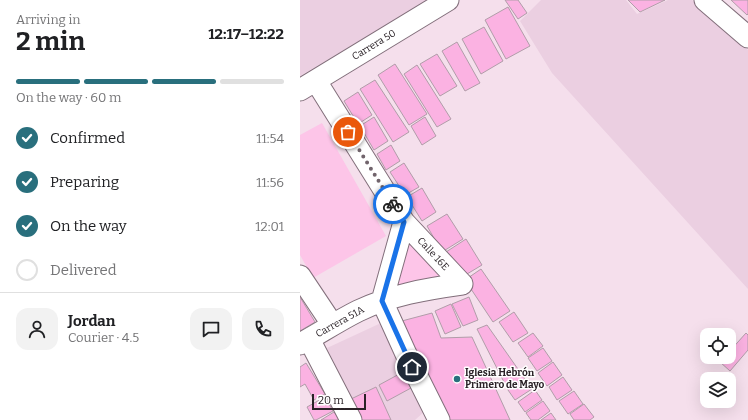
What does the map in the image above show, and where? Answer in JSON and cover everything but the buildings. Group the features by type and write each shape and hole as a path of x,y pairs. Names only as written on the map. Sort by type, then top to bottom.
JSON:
{"street":[{"name":"Carrera 50","path":"308,86 448,0"},
{"path":"705,0 748,37"},
{"name":"Calle 16E","path":"308,86 404,222 462,284"},
{"path":"404,222 382,301 438,420"},
{"path":"300,276 332,324"},
{"name":"Carrera 51A","path":"305,342 332,324 382,301 424,289 462,284"},
{"path":"305,342 351,420"}],"shaded area":[{"path":"300,0 428,0 300,76"},
{"path":"541,0 626,0 637,14 668,0 692,0 748,50 748,289 552,73 520,21"},
{"path":"322,123 386,236 313,278 300,255 300,135"},
{"path":"408,237 441,277 394,287"},
{"path":"381,323 425,411 415,420 360,420 327,348"}],"way so far":[{"path":"348,132 393,204"}],"place":[{"name":"Iglesia Hebrón Primero de Mayo","path":"457,379"}],"route":[{"path":"393,204 404,222 382,301 412,367"}]}
